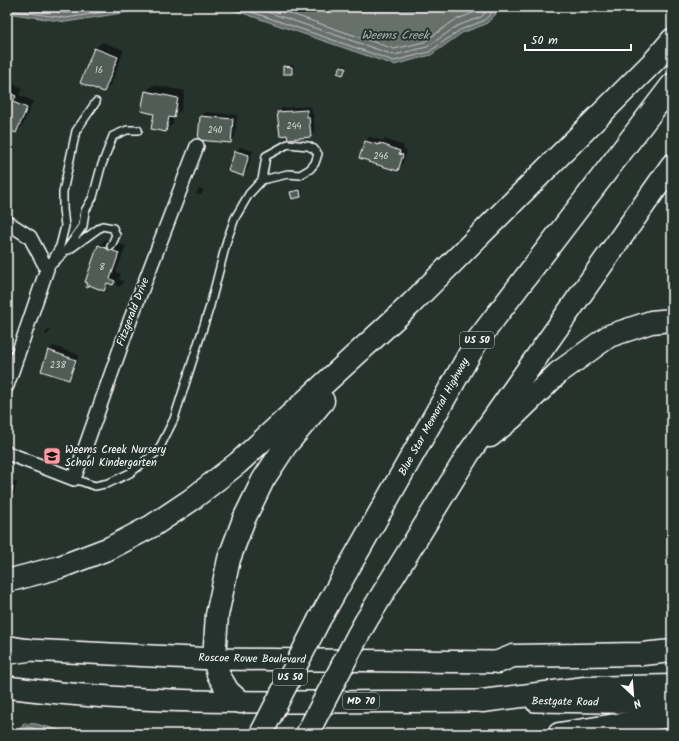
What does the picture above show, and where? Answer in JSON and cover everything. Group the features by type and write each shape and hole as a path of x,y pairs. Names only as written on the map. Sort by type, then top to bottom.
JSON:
{"highway":[{"path":"240,702 228,691 218,674 214,659 217,615 229,559 244,519 264,480 286,445 331,391 411,304 655,60 672,40"},
{"name":"Blue Star Memorial Highway","path":"261,734 319,620 476,341 672,85"},
{"path":"307,734 366,621 469,453 672,166"},
{"path":"7,581 60,567 110,548 152,526 191,500 238,463 411,304"},
{"path":"469,453 513,417 558,373 609,336 651,322 672,320"},
{"path":"7,653 28,650"},
{"path":"498,662 513,656 642,654 672,651"},
{"path":"482,701 585,688 672,686"},
{"path":"559,734 672,716"}],"main road":[{"name":"Roscoe Rowe Boulevard","path":"7,646 28,650 214,659 498,662"},
{"path":"498,662 672,660"},
{"name":"MD 70","path":"7,687 68,695 159,700 240,702 482,701"},
{"name":"Bestgate Road","path":"482,701 672,704"}],"street":[{"name":"Fitzgerald Drive","path":"74,479 130,318 197,146"},
{"path":"7,222 30,237 46,269 7,386"},
{"path":"7,453 74,479"}],"lane":[{"path":"46,269 60,246 65,226 63,192 76,131 96,102"},
{"path":"63,254 83,226 85,211 93,197 101,167 113,136 127,130 138,130"},
{"path":"74,479 95,486 109,483 130,473 158,451 174,419 210,306 227,240 235,218 249,194 262,180 266,156 288,144 308,146 314,149 318,154 315,163 310,169 300,175 288,174 262,180"},
{"path":"46,269 63,254 102,226 113,228 116,235 111,246"}],"water":[{"path":"7,7 159,7 66,22 7,13"},
{"name":"Weems Creek","path":"225,7 493,7 496,14 486,24 462,33 431,55 394,65"},
{"path":"24,723 36,724 75,734 10,734 22,727"}],"building":[{"path":"94,48 118,57 104,92 80,83"},
{"path":"283,66 292,67 292,74 283,74"},
{"path":"341,66 346,68 343,75 337,73"},
{"path":"145,91 178,98 174,118 169,117 166,132 151,129 154,114 141,111"},
{"path":"7,92 16,96 13,102 27,108 16,133 7,129"},
{"path":"307,110 311,137 288,139 287,135 280,136 277,112"},
{"path":"200,116 233,119 231,143 198,140"},
{"path":"365,141 379,145 379,143 400,151 399,154 403,155 398,171 359,158"},
{"path":"235,151 249,155 243,176 228,171"},
{"path":"300,190 301,197 292,199 290,192"},
{"path":"98,245 119,253 110,279 115,281 113,285 107,283 104,291 89,285 88,288 86,287 87,283 85,282"},
{"path":"48,350 76,360 69,380 41,371"},
{"path":"7,485 13,487 9,500 7,499"}],"place":[{"name":"Weems Creek Nursery School Kindergarten","path":"52,456"}]}
